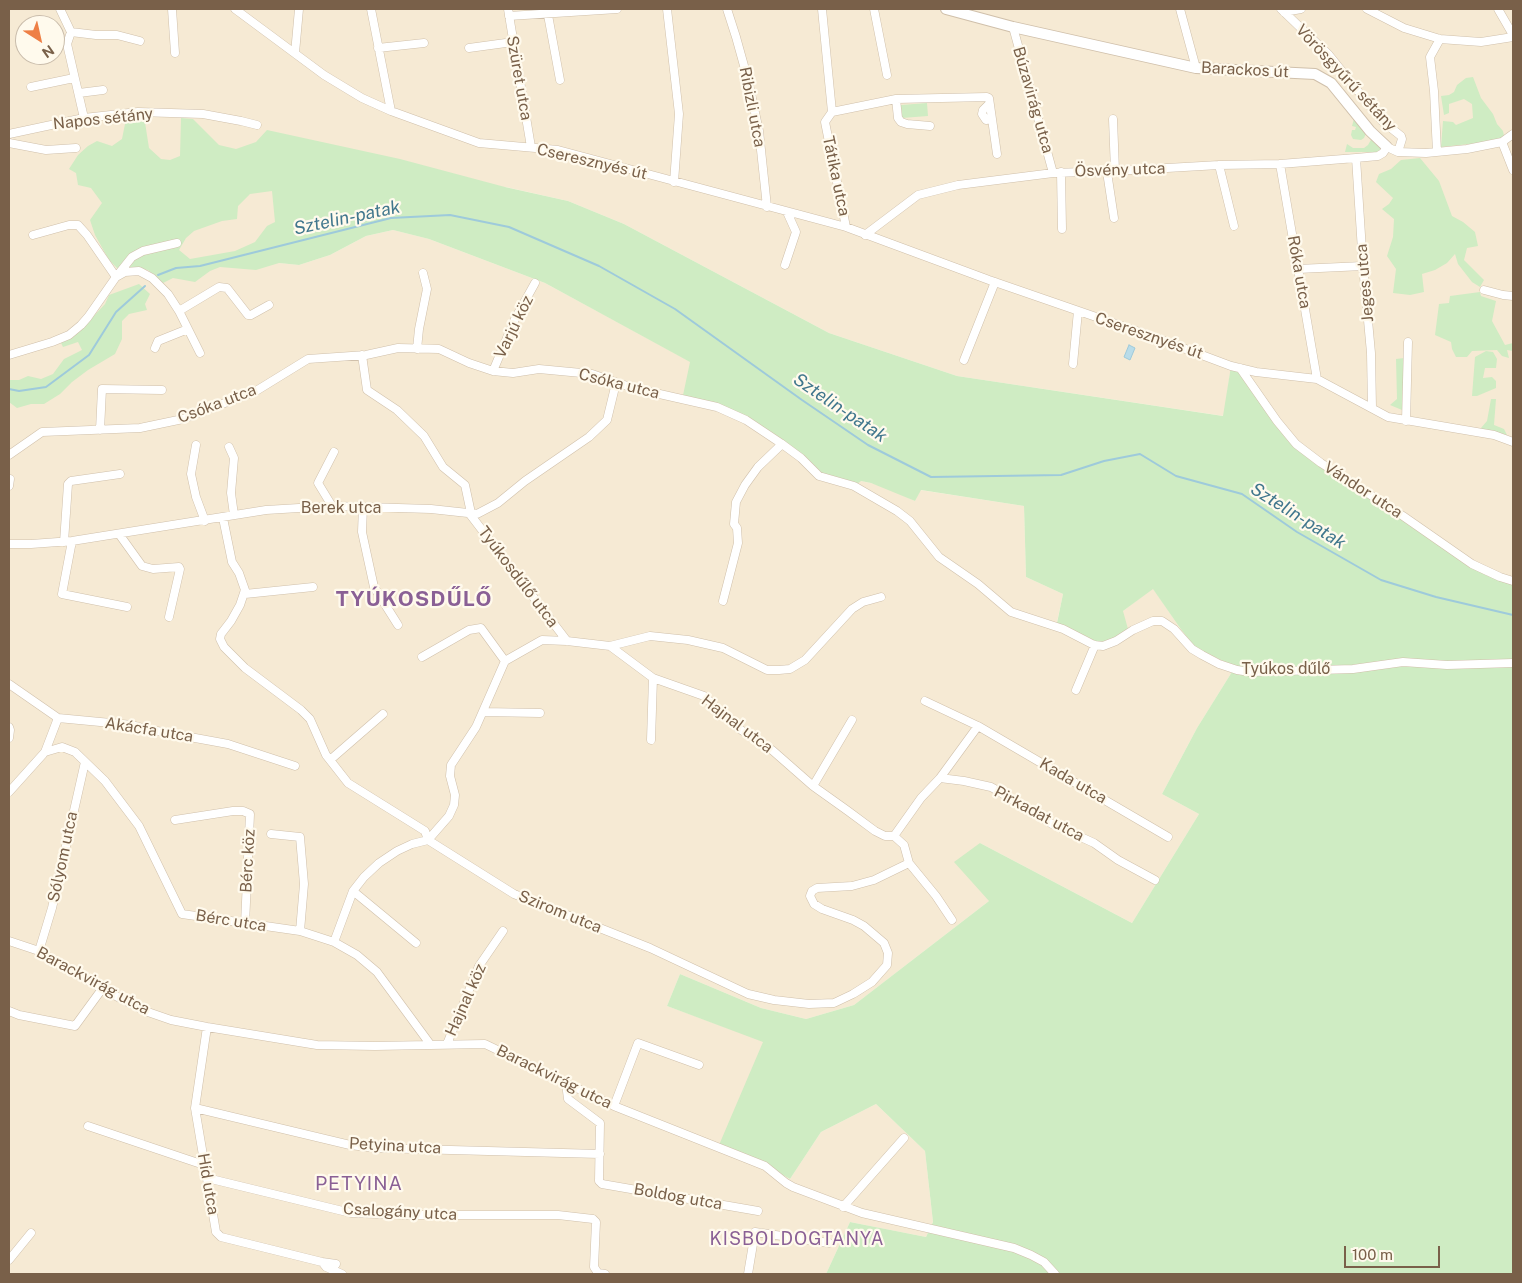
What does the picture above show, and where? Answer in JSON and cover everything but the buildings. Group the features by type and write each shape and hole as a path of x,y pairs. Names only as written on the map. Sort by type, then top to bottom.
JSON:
{"street":[{"path":"60,9 71,32 67,44 84,118"},
{"path":"172,9 175,53"},
{"path":"295,53 299,9"},
{"path":"371,9 392,111"},
{"path":"508,13 548,14 617,9"},
{"path":"667,9 679,114 674,182"},
{"name":"Ribizli utca","path":"726,9 741,54 759,131 767,206"},
{"name":"Tátika utca","path":"822,9 832,112 825,122 841,194 846,227"},
{"path":"874,9 887,75"},
{"name":"Barackos út","path":"946,9 976,14 1013,27 1196,68 1305,73 1322,77 1339,91 1370,131 1387,147 1398,152 1438,152 1467,149 1502,142 1513,134"},
{"path":"1180,9 1196,68"},
{"path":"1282,10 1301,9"},
{"path":"1367,9 1375,11 1404,28 1440,39 1480,42 1513,36 1498,9"},
{"name":"Cseresznyés út","path":"238,10 324,75 362,98 479,143 558,150 846,227 995,282 1240,368 1256,372 1317,379 1388,417 1494,436 1513,442"},
{"name":"Vörösgyűrű sétány","path":"1282,10 1329,55 1382,120 1401,136 1402,139 1398,152"},
{"name":"Szüret utca","path":"508,13 531,147"},
{"path":"548,14 560,80"},
{"name":"Búzavirág utca","path":"1013,27 1057,173 1062,229"},
{"path":"71,32 117,35 140,41"},
{"path":"1438,152 1430,57 1440,39"},
{"path":"468,48 513,42"},
{"path":"378,48 424,43"},
{"path":"30,87 74,78"},
{"path":"79,93 103,90"},
{"path":"832,112 896,100 989,98 997,154"},
{"path":"896,100 898,118 901,122 930,126"},
{"name":"Napos sétány","path":"9,134 84,118 138,112 203,114 257,125"},
{"path":"1113,119 1111,171 1114,218"},
{"path":"9,142 46,150 76,148"},
{"path":"1502,142 1513,170"},
{"name":"Ösvény utca","path":"865,235 918,195 958,185 1057,173 1218,165 1280,164 1356,158 1378,156 1387,147"},
{"name":"Jeges utca","path":"1356,158 1371,353 1372,408"},
{"name":"Róka utca","path":"1280,164 1317,379"},
{"path":"1218,165 1234,226"},
{"path":"785,265 796,232 786,212"},
{"path":"33,235 69,225 78,225 116,277"},
{"path":"9,355 69,335 82,326 132,257 142,251 177,243"},
{"path":"1298,269 1363,266"},
{"path":"116,277 125,272 139,271 147,274 162,286 179,311 200,353"},
{"path":"417,349 427,289 423,273"},
{"path":"964,360 995,282"},
{"name":"Varjú köz","path":"493,370 515,319 535,283"},
{"path":"179,311 219,288 227,288 248,315 269,305"},
{"path":"1484,290 1513,296"},
{"path":"1073,364 1078,311"},
{"path":"155,348 158,341 188,329"},
{"path":"1406,421 1408,342"},
{"name":"Csóka utca","path":"9,455 42,432 140,428 183,419 256,391 308,360 362,355 398,348 439,349 469,363 493,370 513,373 539,369 592,374 616,383 717,407 746,420 801,458 819,476 854,486 897,510 910,521 939,557 978,584 1011,612 1063,629 1095,645"},
{"name":"Tyúkosdűlő utca","path":"362,355 367,390 397,410 424,436 444,468 465,485 470,513 567,641"},
{"name":"Vándor utca","path":"1240,368 1277,421 1296,444 1321,463 1403,516 1472,564 1513,581"},
{"name":"Berek utca","path":"9,544 68,542 266,510 332,506 431,509 477,514 498,504 525,481 589,437 607,420 616,383"},
{"name":"Csóka utca","path":"100,430 102,389 162,390"},
{"path":"723,601 738,543 737,528 734,524 736,502 758,467 782,444"},
{"path":"196,445 191,474 196,497 205,521"},
{"path":"229,447 234,458 231,492 234,514"},
{"path":"332,506 318,483 334,452"},
{"path":"120,474 71,481 68,484 68,542 62,594 127,606"},
{"path":"363,507 362,532 374,587 398,625"},
{"path":"223,518 232,562 242,582 245,594 313,587"},
{"path":"120,534 142,566 153,569 179,567 169,617"},
{"name":"Szirom utca","path":"245,594 222,634 221,643 245,668 301,710 310,719 326,755 348,783 425,831 428,840 514,894 642,945 748,994 774,1000 810,1004 834,1003 872,982 887,965 888,953 884,944 864,926 814,904 810,896 812,891 817,888 852,886 874,880 909,863"},
{"path":"334,942 353,891 364,878 379,863 397,851 412,844 428,840 449,816 456,795 450,776 451,765 470,737 506,661 542,640 610,646 650,636 688,640 723,648 767,670 779,670 790,668 805,660 852,609 863,602 881,597"},
{"name":"Tyúkos dűlő","path":"1095,645 1103,646 1153,621 1162,621 1174,629 1192,649 1202,655 1228,667 1250,672 1353,669 1404,662 1447,665 1513,663"},
{"path":"422,657 469,630 481,628 506,661"},
{"path":"1076,690 1095,645"},
{"name":"Hajnal utca","path":"610,646 652,678 704,696 738,728 772,750 813,786 875,831 885,836 894,836"},
{"path":"651,740 652,678"},
{"name":"Akácfa utca","path":"9,684 58,718 132,725 228,744 295,766"},
{"name":"Kada utca","path":"925,701 978,726 1168,837"},
{"path":"483,712 540,713"},
{"path":"330,760 383,714"},
{"path":"9,792 45,752 58,718"},
{"path":"813,786 852,720"},
{"path":"952,920 936,896 909,863 904,846 894,836 921,798 940,778 978,726"},
{"path":"9,727 9,738"},
{"name":"Bérc utca","path":"45,752 62,747 74,752 105,782 139,826 182,914 300,931 334,942 357,955 377,972 430,1044"},
{"name":"Sólyom utca","path":"39,950 52,908 85,762"},
{"name":"Pirkadat utca","path":"940,778 964,781 995,790 1052,824 1094,843 1118,860 1155,880"},
{"name":"Bérc köz","path":"175,820 233,811 243,811 250,814 245,924"},
{"path":"272,834 300,837 304,884 300,931"},
{"path":"353,891 416,943"},
{"name":"Hajnal köz","path":"447,1044 479,966 503,931"},
{"name":"Barackvirág utca","path":"9,941 39,950 102,989 145,1011 171,1020 317,1045 485,1044 614,1106 765,1166 793,1187 862,1213 1014,1248 1044,1262 1055,1274"},
{"path":"9,1011 19,1015 75,1026 102,989"},
{"name":"Híd utca","path":"207,1027 195,1108 218,1235 336,1264"},
{"path":"614,1106 638,1043 699,1064"},
{"path":"566,1083 568,1099 600,1123 600,1154"},
{"name":"Petyina utca","path":"195,1108 350,1145 376,1148 600,1154"},
{"path":"88,1126 204,1165"},
{"path":"844,1207 904,1138"},
{"name":"Boldog utca","path":"600,1154 599,1181 602,1184 758,1211"},
{"name":"Csalogány utca","path":"207,1178 351,1212 416,1215 558,1215 593,1219 596,1222 594,1267 598,1273 605,1274"},
{"path":"748,1274 755,1232 829,1243"},
{"path":"9,1260 32,1233"},
{"name":"Híd utca","path":"322,1262 326,1267 342,1274"}],"shaded area":[{"path":"9,9 1513,9 1513,581 1486,571 1296,444 1231,366 1224,416 957,376 829,333 624,224 568,201 506,187 279,263 299,265 330,255 366,236 393,230 429,239 545,283 691,362 717,407 861,481 885,487 915,501 920,490 1024,506 1026,577 1063,594 1057,622 1123,611 1153,588 1180,628 1235,667 1197,728 1162,794 1199,814 1132,923 980,843 989,901 854,1005 806,1019 761,1008 680,974 667,1006 763,1041 759,1162 790,1179 821,1132 876,1104 925,1151 933,1222 926,1237 850,1222 826,1274 9,1274"}],"green space":[{"path":"1473,77 1481,98 1493,114 1504,136 1498,141 1441,147 1443,121 1453,122 1456,125 1473,118 1472,104 1464,99 1449,104 1449,113 1444,115 1441,96 1449,95 1466,78"},
{"path":"927,103 928,116 902,118 901,105"},
{"path":"1355,115 1367,131 1361,140 1353,139 1351,135 1352,130 1355,130 1356,127 1352,126"},
{"path":"144,116 149,148 161,159 170,160 180,156 181,118 193,119 219,145 236,149 256,142 267,130 400,159 505,187 568,201 624,224 829,333 957,376 1223,416 1231,366 1240,368 1296,444 1447,547 1513,581 1513,1274 826,1274 850,1222 926,1237 933,1222 925,1151 876,1104 821,1132 790,1179 759,1162 719,1145 763,1042 667,1006 680,974 761,1008 806,1019 854,1005 989,901 954,862 980,843 1132,923 1199,814 1162,794 1197,728 1235,667 1195,647 1153,589 1123,611 1128,629 1112,640 1100,644 1057,623 1063,594 1026,577 1024,506 921,490 915,501 871,483 861,481 854,486 827,479 782,444 717,407 682,400 690,362 545,283 429,239 393,230 366,236 330,255 299,265 279,263 256,270 220,267 210,271 195,282 173,278 163,283 148,270 117,268 109,260 95,235 90,220 102,203 91,188 78,185 76,173 69,169 78,155 88,146 97,141 112,146 122,139 128,118","holes":["272,191 275,222 267,226 255,242 235,251 190,259 179,250 186,238 194,231 222,221 237,219 238,206 250,194"]},
{"path":"1372,138 1382,146 1380,152 1345,152 1347,144 1353,148 1364,148"},
{"path":"1420,158 1439,181 1452,216 1475,232 1478,246 1467,248 1464,260 1484,280 1480,287 1472,282 1458,264 1455,254 1447,263 1435,270 1422,274 1424,292 1410,295 1393,293 1396,269 1387,256 1393,237 1394,219 1382,209 1393,198 1376,182 1379,174 1391,169 1401,160"},
{"path":"139,284 150,294 145,304 147,310 129,314 122,321 122,339 115,354 88,370 60,394 44,404 31,404 17,408 9,402 9,380 19,380 28,376 41,379 53,374 64,359 82,350 78,342 63,347 61,343 79,332 105,304 109,295"},
{"path":"1480,292 1481,296 1496,301 1492,321 1505,345 1513,343 1513,351 1507,350 1509,358 1502,356 1497,350 1472,351 1467,357 1456,357 1451,342 1435,335 1439,304 1449,303 1450,296"},
{"path":"1486,351 1493,352 1497,359 1496,368 1485,368 1483,378 1492,377 1496,381 1496,388 1477,396 1472,396 1475,357"},
{"path":"1404,358 1402,410 1390,405 1397,399 1396,359"},
{"path":"1491,399 1496,399 1494,425 1504,429 1507,435 1482,430 1481,428 1487,421"}],"water":[{"path":"1129,345 1135,348 1130,360 1124,357"}],"waterway":[{"name":"Sztelin-patak","path":"158,275 176,268 200,266 391,218 450,215 509,227 599,266 675,309 868,445 931,477 1061,475 1104,461 1140,454 1176,476 1242,494 1297,532 1381,580 1436,597 1513,615"},
{"name":"Sztelin-patak","path":"9,389 19,391 46,387 89,355 116,312 145,286"}],"district":[{"name":"TYÚKOSDŰLŐ","path":"414,600"},
{"name":"PETYINA","path":"359,1184"},
{"name":"KISBOLDOGTANYA","path":"797,1239"}]}
